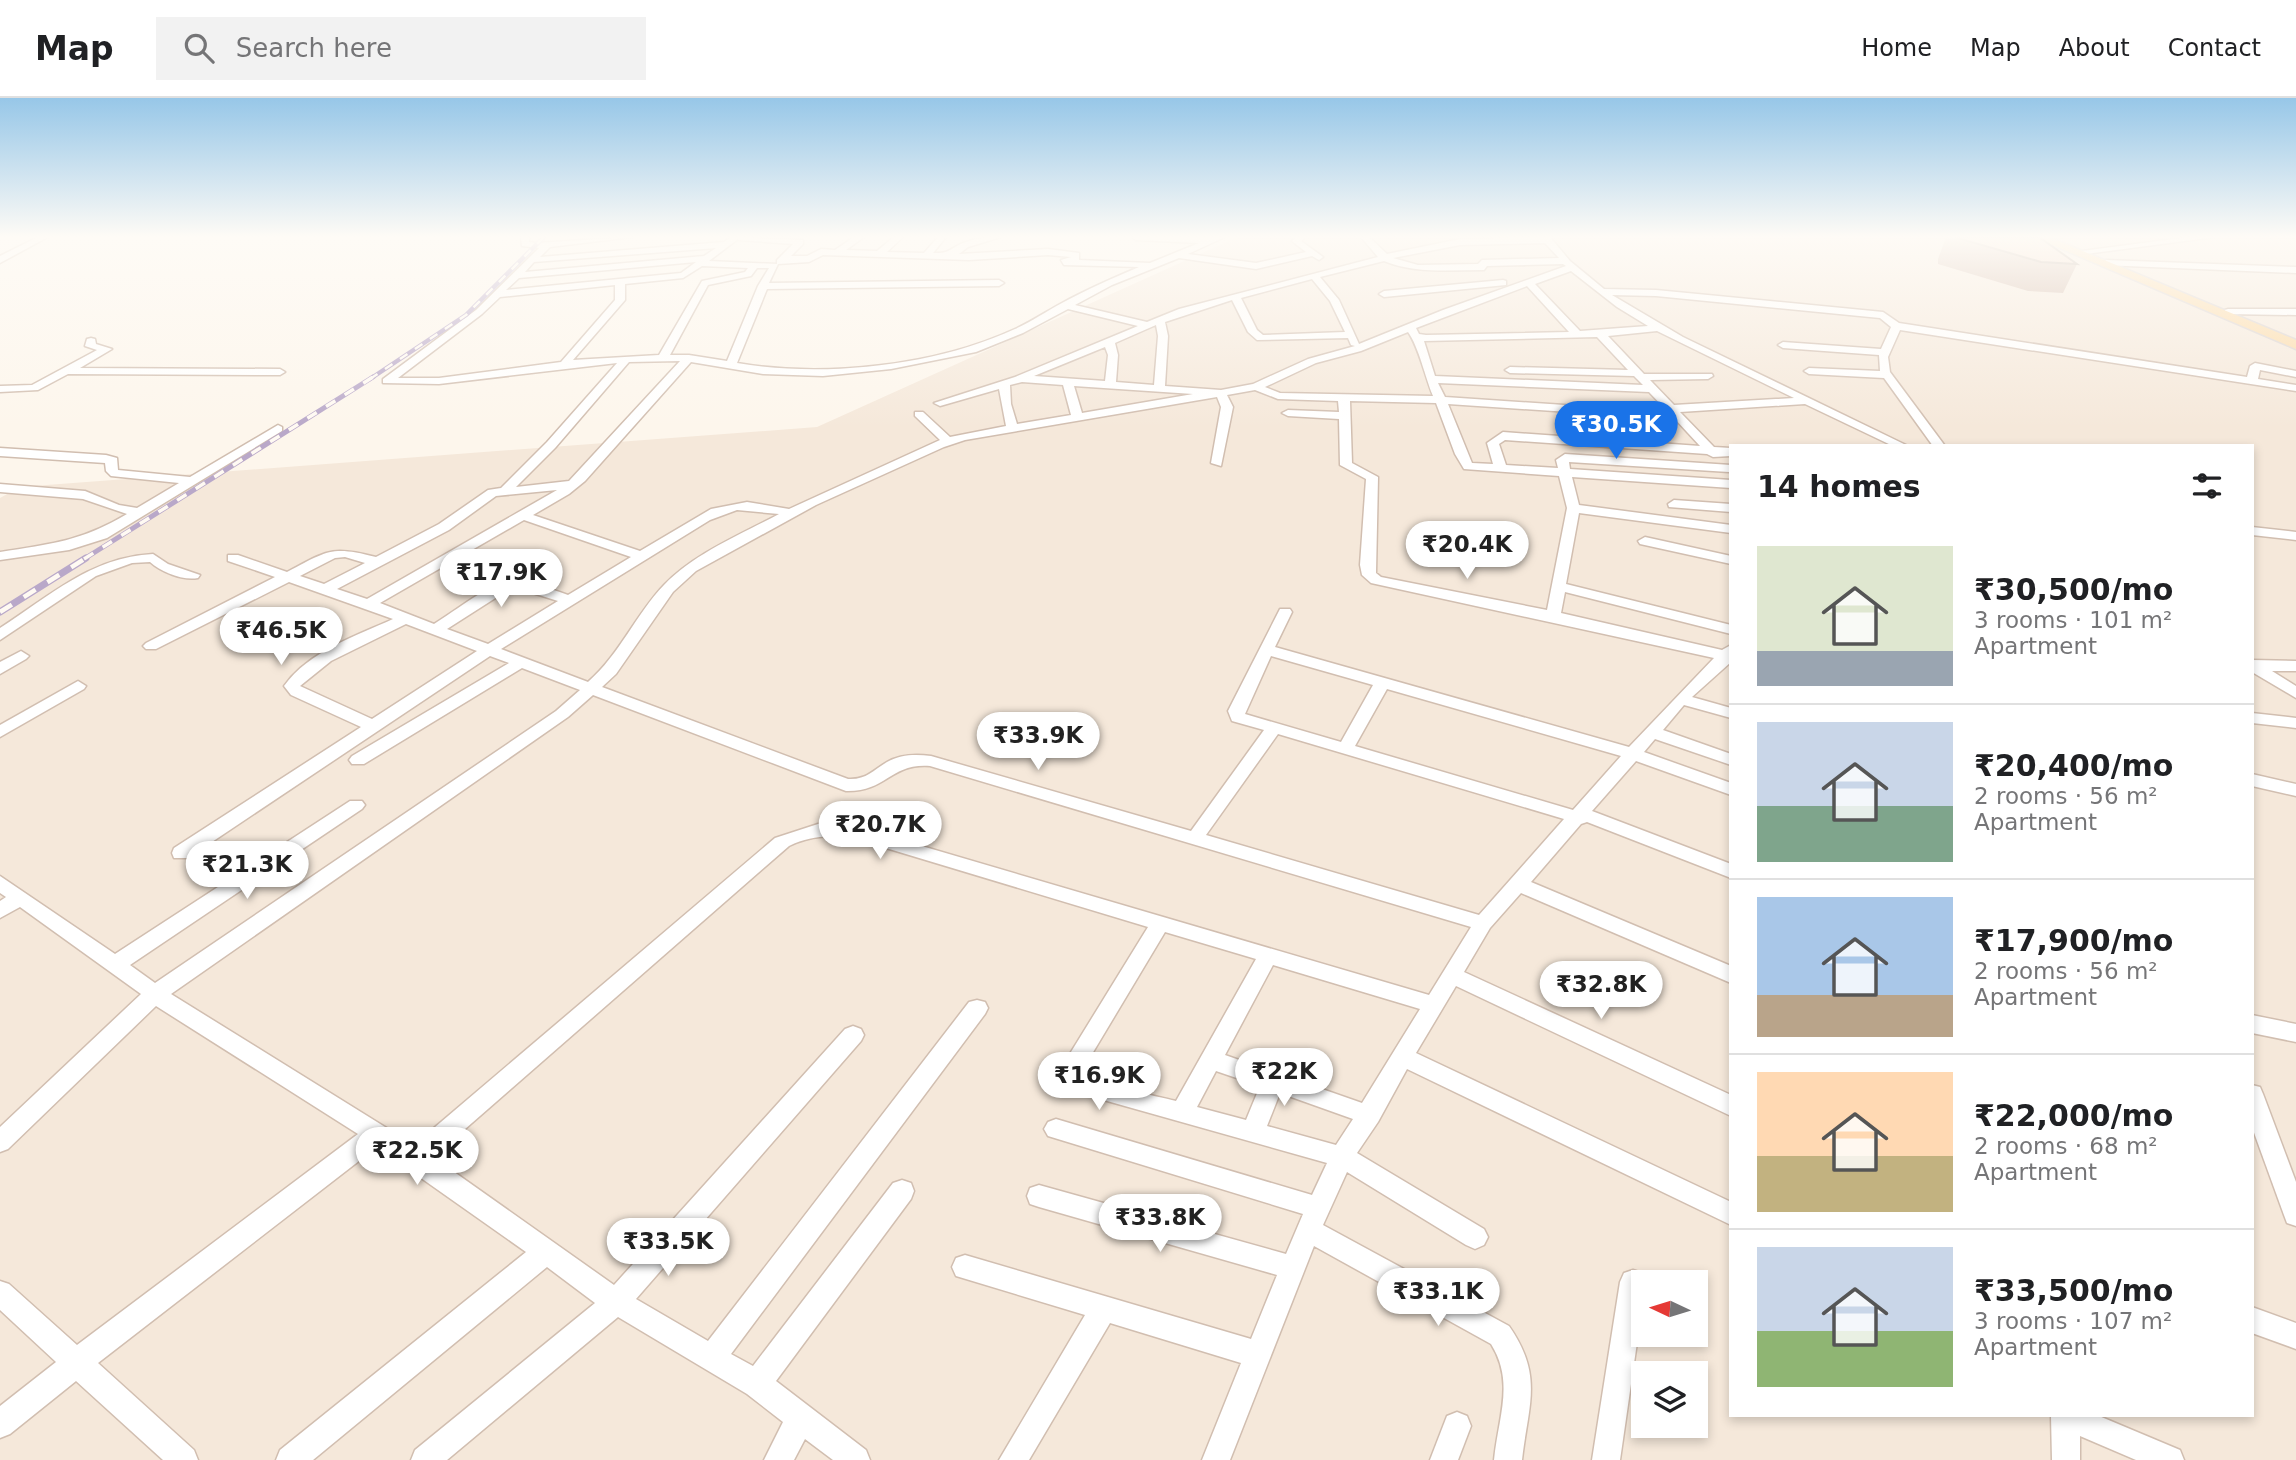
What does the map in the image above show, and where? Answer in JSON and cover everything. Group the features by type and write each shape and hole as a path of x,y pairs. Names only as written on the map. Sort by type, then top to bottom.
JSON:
{"main road":[{"path":"2199,301 2296,342"},
{"path":"2201,301 2296,342"}],"street":[{"path":"491,301 455,331 387,380 439,381 565,363 627,358 689,358 763,371 823,373 932,359 993,343 1074,301"},
{"path":"565,363 620,301"},
{"path":"663,358 695,301"},
{"path":"731,364 757,301"},
{"path":"940,403 1019,379 1146,325 1221,301"},
{"path":"1237,301 1253,332 1261,338 1354,342 1414,332 1600,334 1660,328"},
{"path":"1334,301 1354,342"},
{"path":"1414,332 1476,301"},
{"path":"1545,301 1577,334"},
{"path":"1617,301 1660,328 1898,444"},
{"path":"1737,301 1871,313 1883,315 1896,326 2296,388"},
{"path":"1065,305 1146,325"},
{"path":"2228,312 2296,312"},
{"path":"1158,388 1162,376 1163,336 1160,320"},
{"path":"1896,326 1883,357 1887,375 1938,444"},
{"path":"1414,332 1417,346 1443,400 1465,464 1501,469 1729,484"},
{"path":"1600,334 1729,468"},
{"path":"0,389 34,388 107,349 90,346 91,341"},
{"path":"1109,341 1113,355 1110,384"},
{"path":"1019,379 1068,382 1090,399 1221,393 1256,387 1354,342"},
{"path":"1783,345 1885,352"},
{"path":"506,490 551,445 627,358"},
{"path":"368,604 573,485 689,358"},
{"path":"2252,382 2255,366 2296,374"},
{"path":"1510,370 1708,376"},
{"path":"68,371 280,372"},
{"path":"1809,371 1887,375"},
{"path":"1432,379 1653,389"},
{"path":"1068,382 1077,417"},
{"path":"1004,384 1005,404 1012,429"},
{"path":"0,1142 157,992 562,714 592,690 610,671 679,577 790,513 947,441 1077,417 1090,399 1110,384 1221,393"},
{"path":"1256,387 1278,396 1443,400 1675,412 1807,400"},
{"path":"1217,463 1227,407 1221,393"},
{"path":"1343,398 1346,465 1372,477 1369,575 1390,584 1729,654"},
{"path":"1288,413 1345,416"},
{"path":"919,414 947,441"},
{"path":"0,556 85,542 140,513 278,429"},
{"path":"1501,469 1493,443 1503,436 1729,452"},
{"path":"0,452 106,459 113,461 112,471 115,473 193,481"},
{"path":"1553,616 1573,508 1562,460 1569,457 1729,469"},
{"path":"1667,480 1680,522"},
{"path":"327,589 444,527 483,497 506,490 573,485"},
{"path":"0,488 85,495 115,508 140,513"},
{"path":"181,853 490,649 725,506 745,504 790,513"},
{"path":"1674,504 1729,508"},
{"path":"1573,508 1729,529"},
{"path":"522,515 642,556"},
{"path":"2254,531 2296,536"},
{"path":"1645,541 1729,560"},
{"path":"151,646 338,553 378,562"},
{"path":"0,635 88,575 120,561 153,558 163,567 193,575"},
{"path":"233,558 327,589 490,649 846,785 861,787 872,783 894,763 919,759 1483,923"},
{"path":"435,630 512,584 526,585 569,600"},
{"path":"1558,586 1729,629"},
{"path":"1285,612 1236,711 1245,720 1581,816 1729,870"},
{"path":"373,726 297,692 292,687 296,678 315,666 404,619"},
{"path":"1267,650 1633,754 1729,788"},
{"path":"1216,1460 1293,1268 1342,1157 1370,1115 1483,923 1581,816 1681,699 1729,654"},
{"path":"0,669 22,656"},
{"path":"358,760 521,662"},
{"path":"2254,665 2296,666"},
{"path":"2254,666 2296,693"},
{"path":"1345,749 1382,683"},
{"path":"0,732 78,686"},
{"path":"1681,699 1729,712"},
{"path":"2254,718 2296,723"},
{"path":"1195,838 1273,729"},
{"path":"1653,732 1729,759"},
{"path":"2254,780 2296,790"},
{"path":"116,964 356,805"},
{"path":"415,1158 782,842 805,830 826,828 857,833 1435,1005"},
{"path":"0,883 10,904 116,964 178,1010 415,1158 616,1302 757,1384 856,1460"},
{"path":"1518,884 1729,974"},
{"path":"1159,925 1082,1052 1076,1068 1081,1080 1100,1090 1342,1157 1475,1237"},
{"path":"1182,1112 1269,954"},
{"path":"1452,975 1729,1105"},
{"path":"713,1356 977,1008"},
{"path":"2254,1024 2296,1033"},
{"path":"425,1460 616,1302 853,1035"},
{"path":"1403,1057 1729,1213"},
{"path":"1212,1060 1370,1115"},
{"path":"1253,1131 1273,1081"},
{"path":"2254,1099 2290,1182 2296,1215"},
{"path":"1056,1129 1314,1219 1500,1335 1514,1353 1520,1379 1508,1460"},
{"path":"0,1424 376,1134"},
{"path":"757,1384 902,1191"},
{"path":"1038,1196 1293,1268"},
{"path":"290,1460 547,1252"},
{"path":"965,1267 1259,1354"},
{"path":"0,1293 184,1460"},
{"path":"1606,1460 1631,1295"},
{"path":"1013,1460 1104,1308"},
{"path":"2254,1321 2296,1336"},
{"path":"2066,1417 2066,1460"},
{"path":"2068,1417 2169,1460"},
{"path":"778,1460 801,1418"},
{"path":"1444,1460 1457,1426"}],"shaded area":[{"path":"1097,301 2296,301 2296,1460 0,1460 0,498 20,487 817,427"}],"railway":[{"path":"373,377 466,315 480,301"},
{"path":"84,559 373,377"},
{"path":"0,612 86,558"}]}
